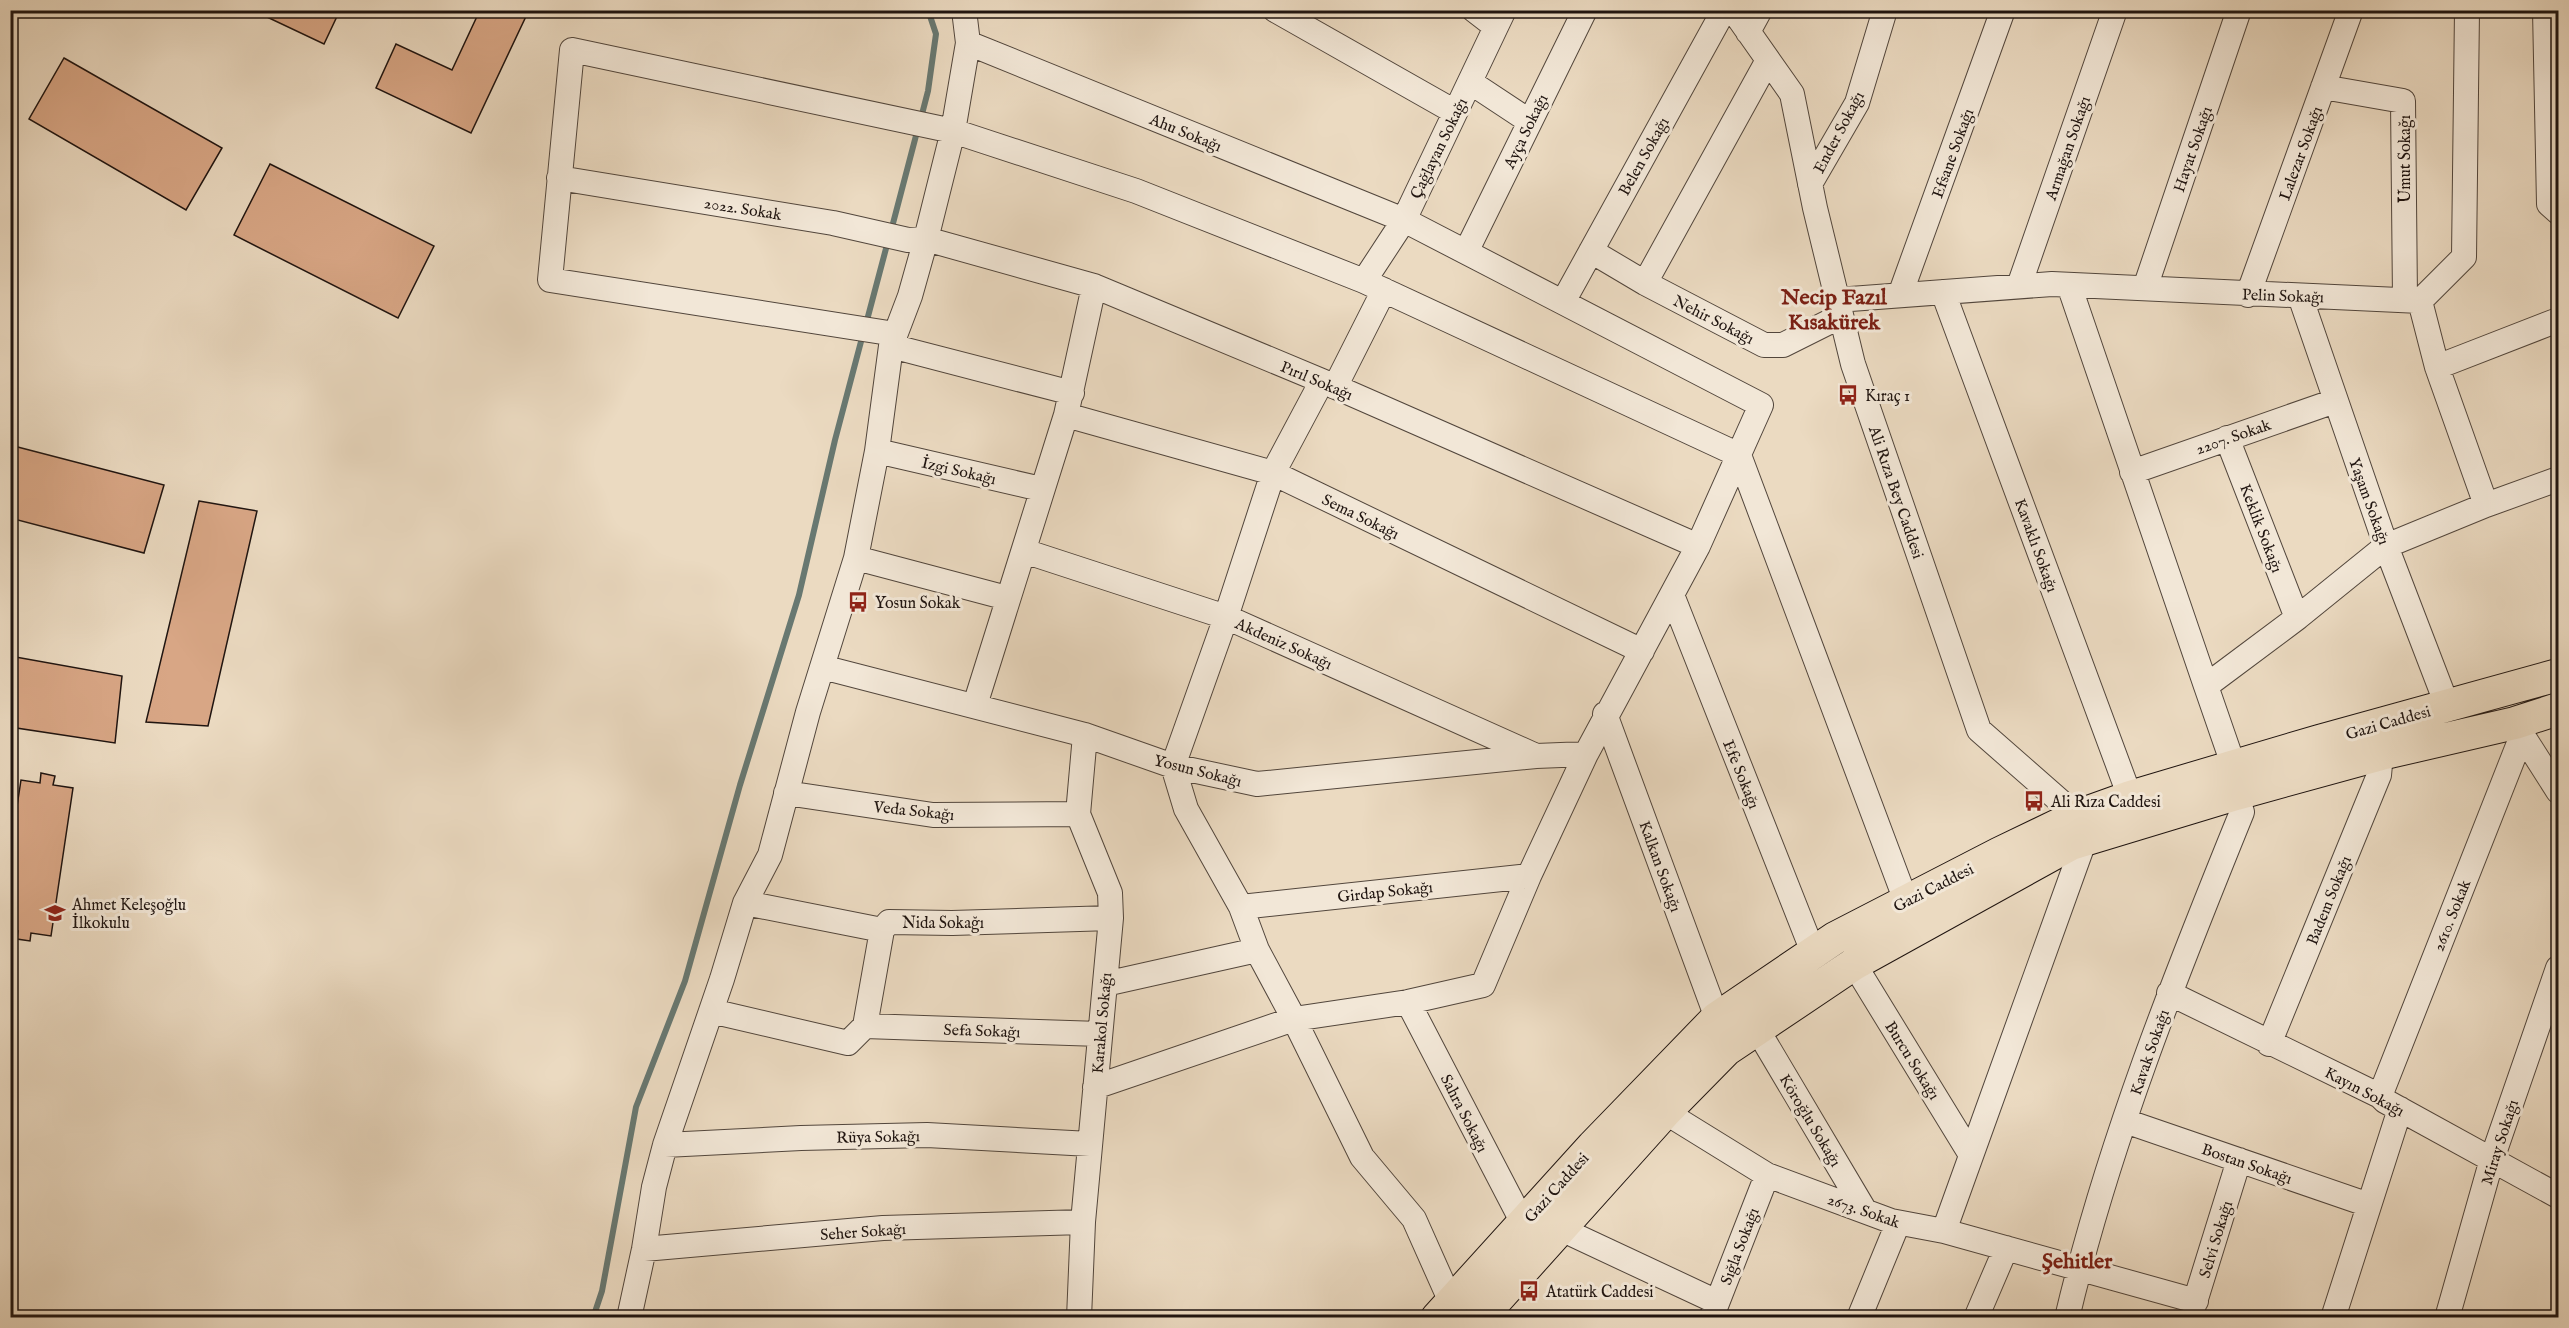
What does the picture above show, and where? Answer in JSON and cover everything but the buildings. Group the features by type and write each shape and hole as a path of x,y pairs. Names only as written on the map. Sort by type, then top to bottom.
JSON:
{"main road":[{"name":"Gazi Caddesi","path":"1444,1310 1593,1146 1717,1018 1835,938 1906,901 2081,828 2235,780 2447,705 2559,675"},
{"name":"Gazi Caddesi","path":"1480,1317 1665,1112 1726,1050 1854,964 2071,844 2081,828 2130,797 2519,728 2559,709"}],"street":[{"path":"629,1317 644,1249 654,1187 665,1145 745,903 770,855 822,668 856,558 877,452 890,337 910,296 917,239 968,43 964,10"},
{"path":"1275,10 1455,112"},
{"path":"1474,10 1500,19"},
{"name":"Ayça Sokağı","path":"1466,252 1585,10"},
{"name":"Belen Sokağı","path":"1563,302 1724,10"},
{"name":"Ali Rıza Bey Caddesi","path":"1733,10 1792,94 1810,184 1853,364 1979,730 2081,828"},
{"path":"1748,32 1760,10"},
{"name":"Ender Sokağı","path":"1810,184 1857,103 1885,10"},
{"name":"Efsane Sokağı","path":"1900,295 2003,10"},
{"name":"Armağan Sokağı","path":"2019,286 2115,10"},
{"name":"Hayat Sokağı","path":"2145,288 2239,10"},
{"name":"Lalezar Sokağı","path":"2248,295 2351,10"},
{"path":"2467,10 2464,257 2412,300 2486,505"},
{"path":"2545,10 2554,208"},
{"name":"Çağlayan Sokağı","path":"1173,766 1226,617 1273,473 1328,384 1500,19"},
{"name":"Ahu Sokağı","path":"968,43 1404,220 1761,405 1739,455"},
{"path":"559,178 572,50 947,130 1136,190 1374,285 1739,455 1906,901"},
{"path":"1645,283 1768,60"},
{"path":"1470,82 1528,122"},
{"name":"Umut Sokağı","path":"2323,87 2403,101 2412,300"},
{"name":"2022. Sokak","path":"559,178 917,239"},
{"name":"Sema Sokağı","path":"559,178 550,280 846,325 890,337 1069,404 1273,473 1642,651"},
{"name":"Pırıl Sokağı","path":"917,239 1094,286 1328,384 1698,546"},
{"name":"Nehir Sokağı","path":"1591,251 1645,283 1764,345 1783,345 1839,308"},
{"name":"Pelin Sokağı","path":"1839,308 1900,295 2019,286 2068,285 2248,295 2412,300"},
{"name":"Kavak Sokağı","path":"2067,1317 2079,1267 2125,1121 2169,993 2242,812 2235,780 2206,686 2068,285"},
{"path":"975,705 1069,404 1094,286"},
{"name":"Kavaklı Sokağı","path":"1943,292 2130,797"},
{"name":"Yaşam Sokağı","path":"2300,296 2386,546 2447,705"},
{"path":"2438,367 2559,320"},
{"name":"2207. Sokak","path":"2132,472 2335,401"},
{"name":"Keklik Sokağı","path":"2227,438 2297,618"},
{"name":"İzgi Sokağı","path":"877,452 1041,489"},
{"path":"1095,1087 1294,1019 1408,1002 1483,985 1530,876 1605,714 1642,651 1698,546 1739,455"},
{"path":"2206,686 2297,618 2386,546 2486,505 2559,480"},
{"name":"Akdeniz Sokağı","path":"1024,551 1226,617 1536,756"},
{"path":"856,558 1007,598"},
{"name":"Efe Sokağı","path":"1672,595 1813,952"},
{"name":"Yosun Sokağı","path":"822,668 975,705 1085,735 1173,766 1257,784 1536,756 1586,754"},
{"name":"Kalkan Sokağı","path":"1605,714 1717,1018"},
{"path":"2519,728 2559,791"},
{"name":"2610. Sokak","path":"2380,1096 2519,728"},
{"name":"Karakol Sokağı","path":"1079,1317 1083,1222 1111,918 1110,892 1078,814 1085,735"},
{"name":"Badem Sokağı","path":"2269,1044 2379,775 2381,754"},
{"path":"1173,766 1186,809 1241,907 1257,950 1362,1157 1414,1219 1444,1310"},
{"name":"Veda Sokağı","path":"786,793 933,815 1078,814"},
{"path":"1944,1231 2081,828"},
{"name":"Girdap Sokağı","path":"1241,907 1530,876"},
{"name":"Nida Sokağı","path":"745,903 882,930 889,922 952,923 1111,918"},
{"path":"711,1011 848,1043 865,1026 882,930"},
{"path":"1105,984 1257,950"},
{"name":"Burcu Sokağı","path":"1854,964 1971,1155"},
{"name":"Miray Sokağı","path":"2447,1317 2492,1160 2559,968"},
{"name":"Kayın Sokağı","path":"2169,993 2269,1044 2380,1096 2559,1196"},
{"name":"Sahra Sokağı","path":"1408,1002 1523,1223"},
{"name":"Sefa Sokağı","path":"865,1026 1100,1034"},
{"name":"Köroğlu Sokağı","path":"1757,1029 1865,1211"},
{"path":"2333,1317 2400,1109"},
{"name":"2673. Sokak","path":"1665,1112 1767,1175 1898,1223 1944,1231 2079,1267 2193,1309"},
{"name":"Bostan Sokağı","path":"2125,1121 2369,1205"},
{"name":"Rüya Sokağı","path":"665,1145 801,1138 927,1135 1090,1144"},
{"name":"Selvi Sokağı","path":"2193,1309 2238,1160"},
{"name":"Sığla Sokağı","path":"1714,1310 1767,1175"},
{"name":"Seher Sokağı","path":"644,1249 883,1228 1083,1222"},
{"path":"1859,1317 1898,1223"},
{"path":"1561,1229 1714,1310"},
{"path":"1976,1317 2006,1248"}],"waterway":[{"path":"921,118 928,91 936,34 928,10"},
{"path":"891,231 918,128"},
{"path":"866,324 888,241"},
{"path":"593,1318 602,1291 636,1107 685,981 740,785 799,595 835,440 863,334"}],"place":[{"name":"Kıraç 1","path":"1848,395"},
{"name":"Yosun Sokak","path":"858,602"},
{"name":"Ali Rıza Caddesi","path":"2034,801"},
{"name":"Ahmet Keleşoğlu İlkokulu","path":"55,913"},
{"name":"Atatürk Caddesi","path":"1529,1291"}],"district":[{"name":"Necip Fazıl Kısakürek","path":"1834,308"},
{"name":"Şehitler","path":"2077,1260"}]}
